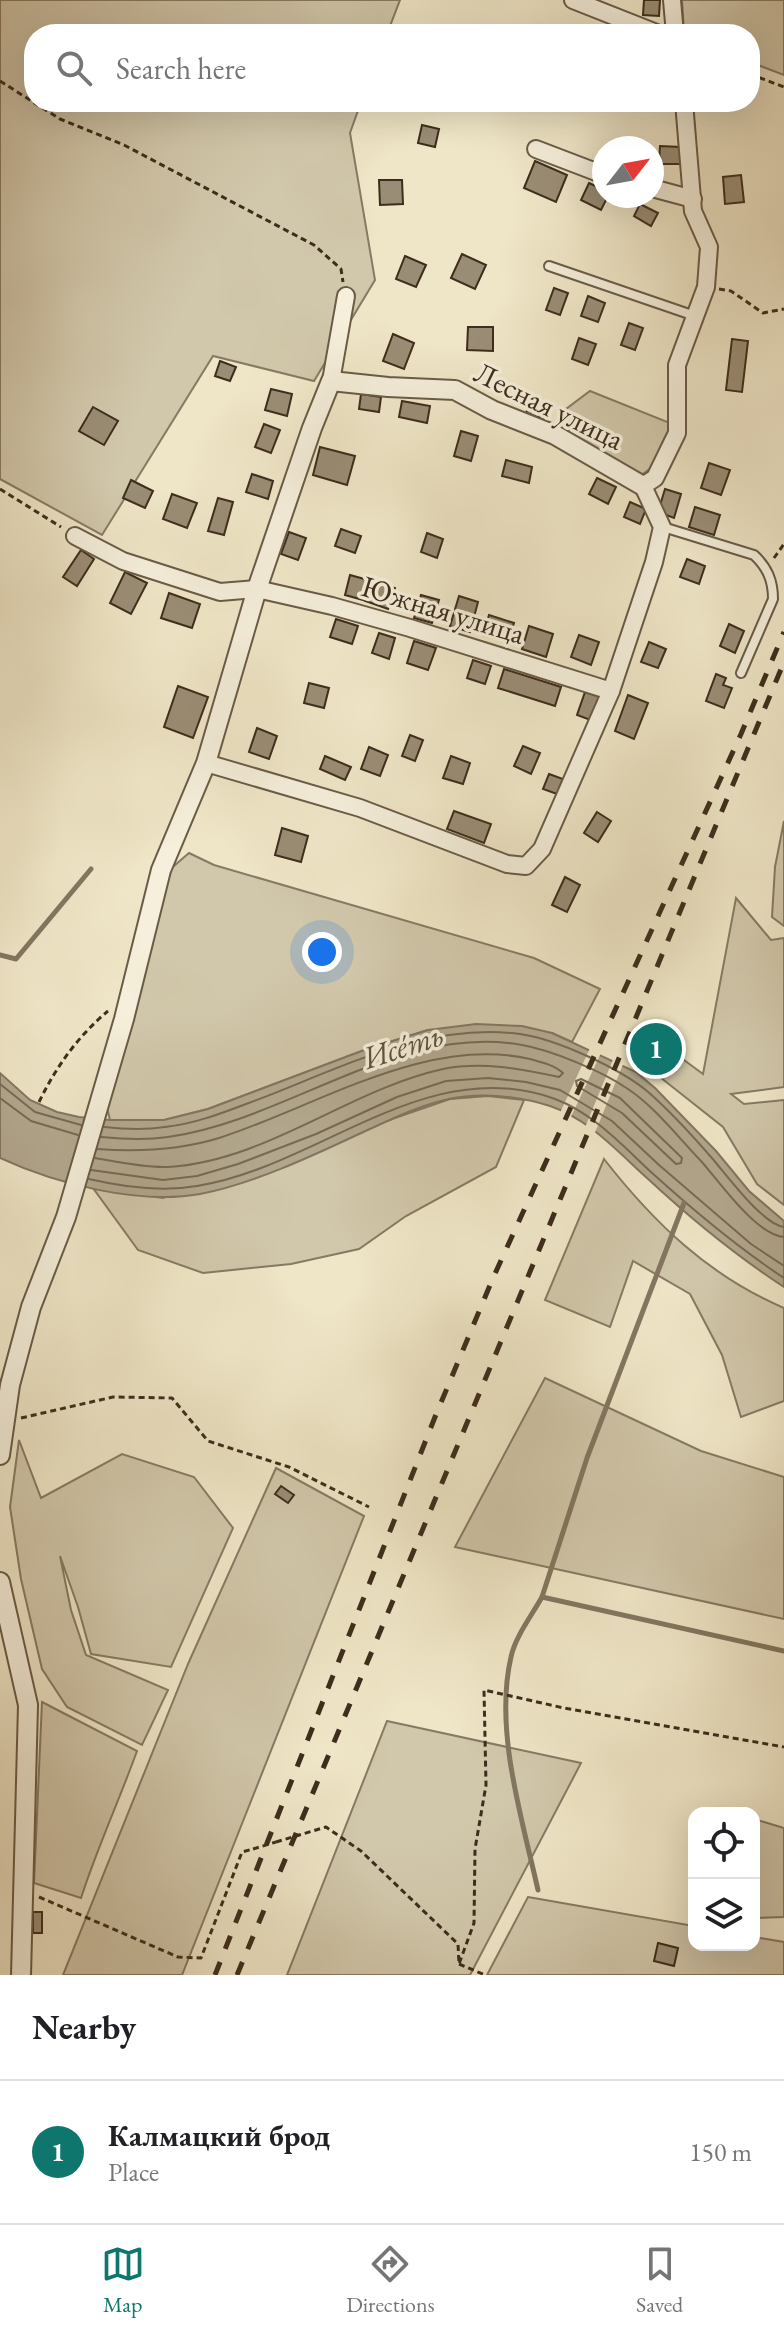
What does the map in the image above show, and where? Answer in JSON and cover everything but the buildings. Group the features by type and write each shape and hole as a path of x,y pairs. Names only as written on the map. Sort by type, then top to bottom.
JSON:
{"street":[{"path":"573,0 634,24"},
{"path":"672,0 674,24"},
{"path":"206,763 360,808 507,864 526,866 542,849 611,691 654,562 662,527 643,486 655,478 677,433 677,365 706,287 709,247 693,211 685,112"},
{"path":"536,149 592,170"},
{"path":"664,191 693,199"},
{"path":"0,1455 10,1385 31,1307 66,1217 103,1092 161,870 206,763 257,589 331,381 346,296"},
{"name":"Лесная улица","path":"331,381 455,390 492,410 555,435 643,486"},
{"name":"Южная улица","path":"75,536 123,561 220,592 257,589 410,628 611,691"},
{"path":"0,1582 28,1705 21,1975"}],"lane":[{"path":"549,266 695,316"},
{"path":"662,527 754,555 764,565 773,587 773,599 741,673"}],"path":[{"path":"760,78 784,87"},
{"path":"0,81 24,96"},
{"path":"49,112 124,145 314,245 341,269 346,296"},
{"path":"706,287 731,291 763,313 784,309"},
{"path":"0,489 75,536"},
{"path":"764,565 776,557 784,544"},
{"path":"39,1102 66,1055 88,1028 109,1011"},
{"path":"6,1418 30,1418 113,1397 172,1398 208,1441 289,1467 369,1507"},
{"path":"459,1964 474,1923 475,1849 486,1785 484,1690 784,1747"},
{"path":"25,1890 178,1957 201,1958 242,1852 326,1827 361,1851 458,1944 459,1964"},
{"path":"459,1964 485,1975"}],"shaded area":[{"path":"0,0 400,0 391,24 24,24 24,112 357,112 350,133 375,280 314,381 213,356 102,535 0,479"},
{"path":"682,0 784,0 784,75 760,66 760,24 683,24"},
{"path":"590,391 670,423 663,459 640,476 570,434 566,409"},
{"path":"784,821 784,926 772,917 775,867"},
{"path":"189,853 214,865 534,958 600,989 572,1042 552,1033 428,1030 367,1049 208,1109 164,1120 110,1120 103,1092 167,872"},
{"path":"736,898 771,940 784,938 784,1087 731,1094 744,1104 784,1100 784,1205 757,1184 723,1127 651,1070 661,1043 703,1074"},
{"path":"488,1096 524,1100 496,1167 406,1216 359,1249 291,1264 203,1273 138,1250 93,1188 163,1198 450,1099"},
{"path":"604,1159 643,1205 685,1246 731,1280 784,1308 784,1401 741,1417 722,1355 690,1294 633,1261 610,1327 545,1300"},
{"path":"545,1378 701,1451 784,1477 784,1619 455,1547"},
{"path":"19,1440 41,1498 122,1454 194,1477 233,1528 171,1667 91,1654 60,1556 71,1610 86,1655 168,1690 142,1745 67,1707 42,1669 21,1579 10,1507"},
{"path":"276,1468 364,1516 182,1975 63,1975 188,1664"},
{"path":"42,1702 137,1751 81,1898 34,1883"},
{"path":"387,1721 581,1763 470,1975 287,1975"},
{"path":"760,1821 784,1828 784,1917 760,1918"},
{"path":"528,1897 688,1925 688,1951 760,1951 760,1938 784,1942 784,1975 487,1975"}],"water":[{"name":"Исе́ть","path":"476,1024 522,1026 552,1033 636,1072 655,1088 716,1151 749,1191 784,1221 784,1287 696,1222 614,1147 578,1119 550,1106 526,1100 474,1096 437,1102 240,1184 176,1197 98,1190 46,1176 0,1158 0,1073 30,1100 57,1112 110,1120 164,1120 208,1109 367,1049 428,1030"}],"pier":[{"path":"591,1046 602,1051 569,1121 559,1115"},
{"path":"614,1057 624,1062 594,1135 584,1130"}],"waterway":[{"path":"0,955 16,959 91,869"},
{"path":"542,1597 587,1458 684,1203"},
{"path":"538,1890 512,1774 506,1714 513,1649 542,1597 784,1651"}],"railway":[{"path":"215,1975 493,1278 741,734 784,632"},
{"path":"237,1975 784,662"}],"place":[{"name":"Калмацкий брод","path":"656,1049"}]}
